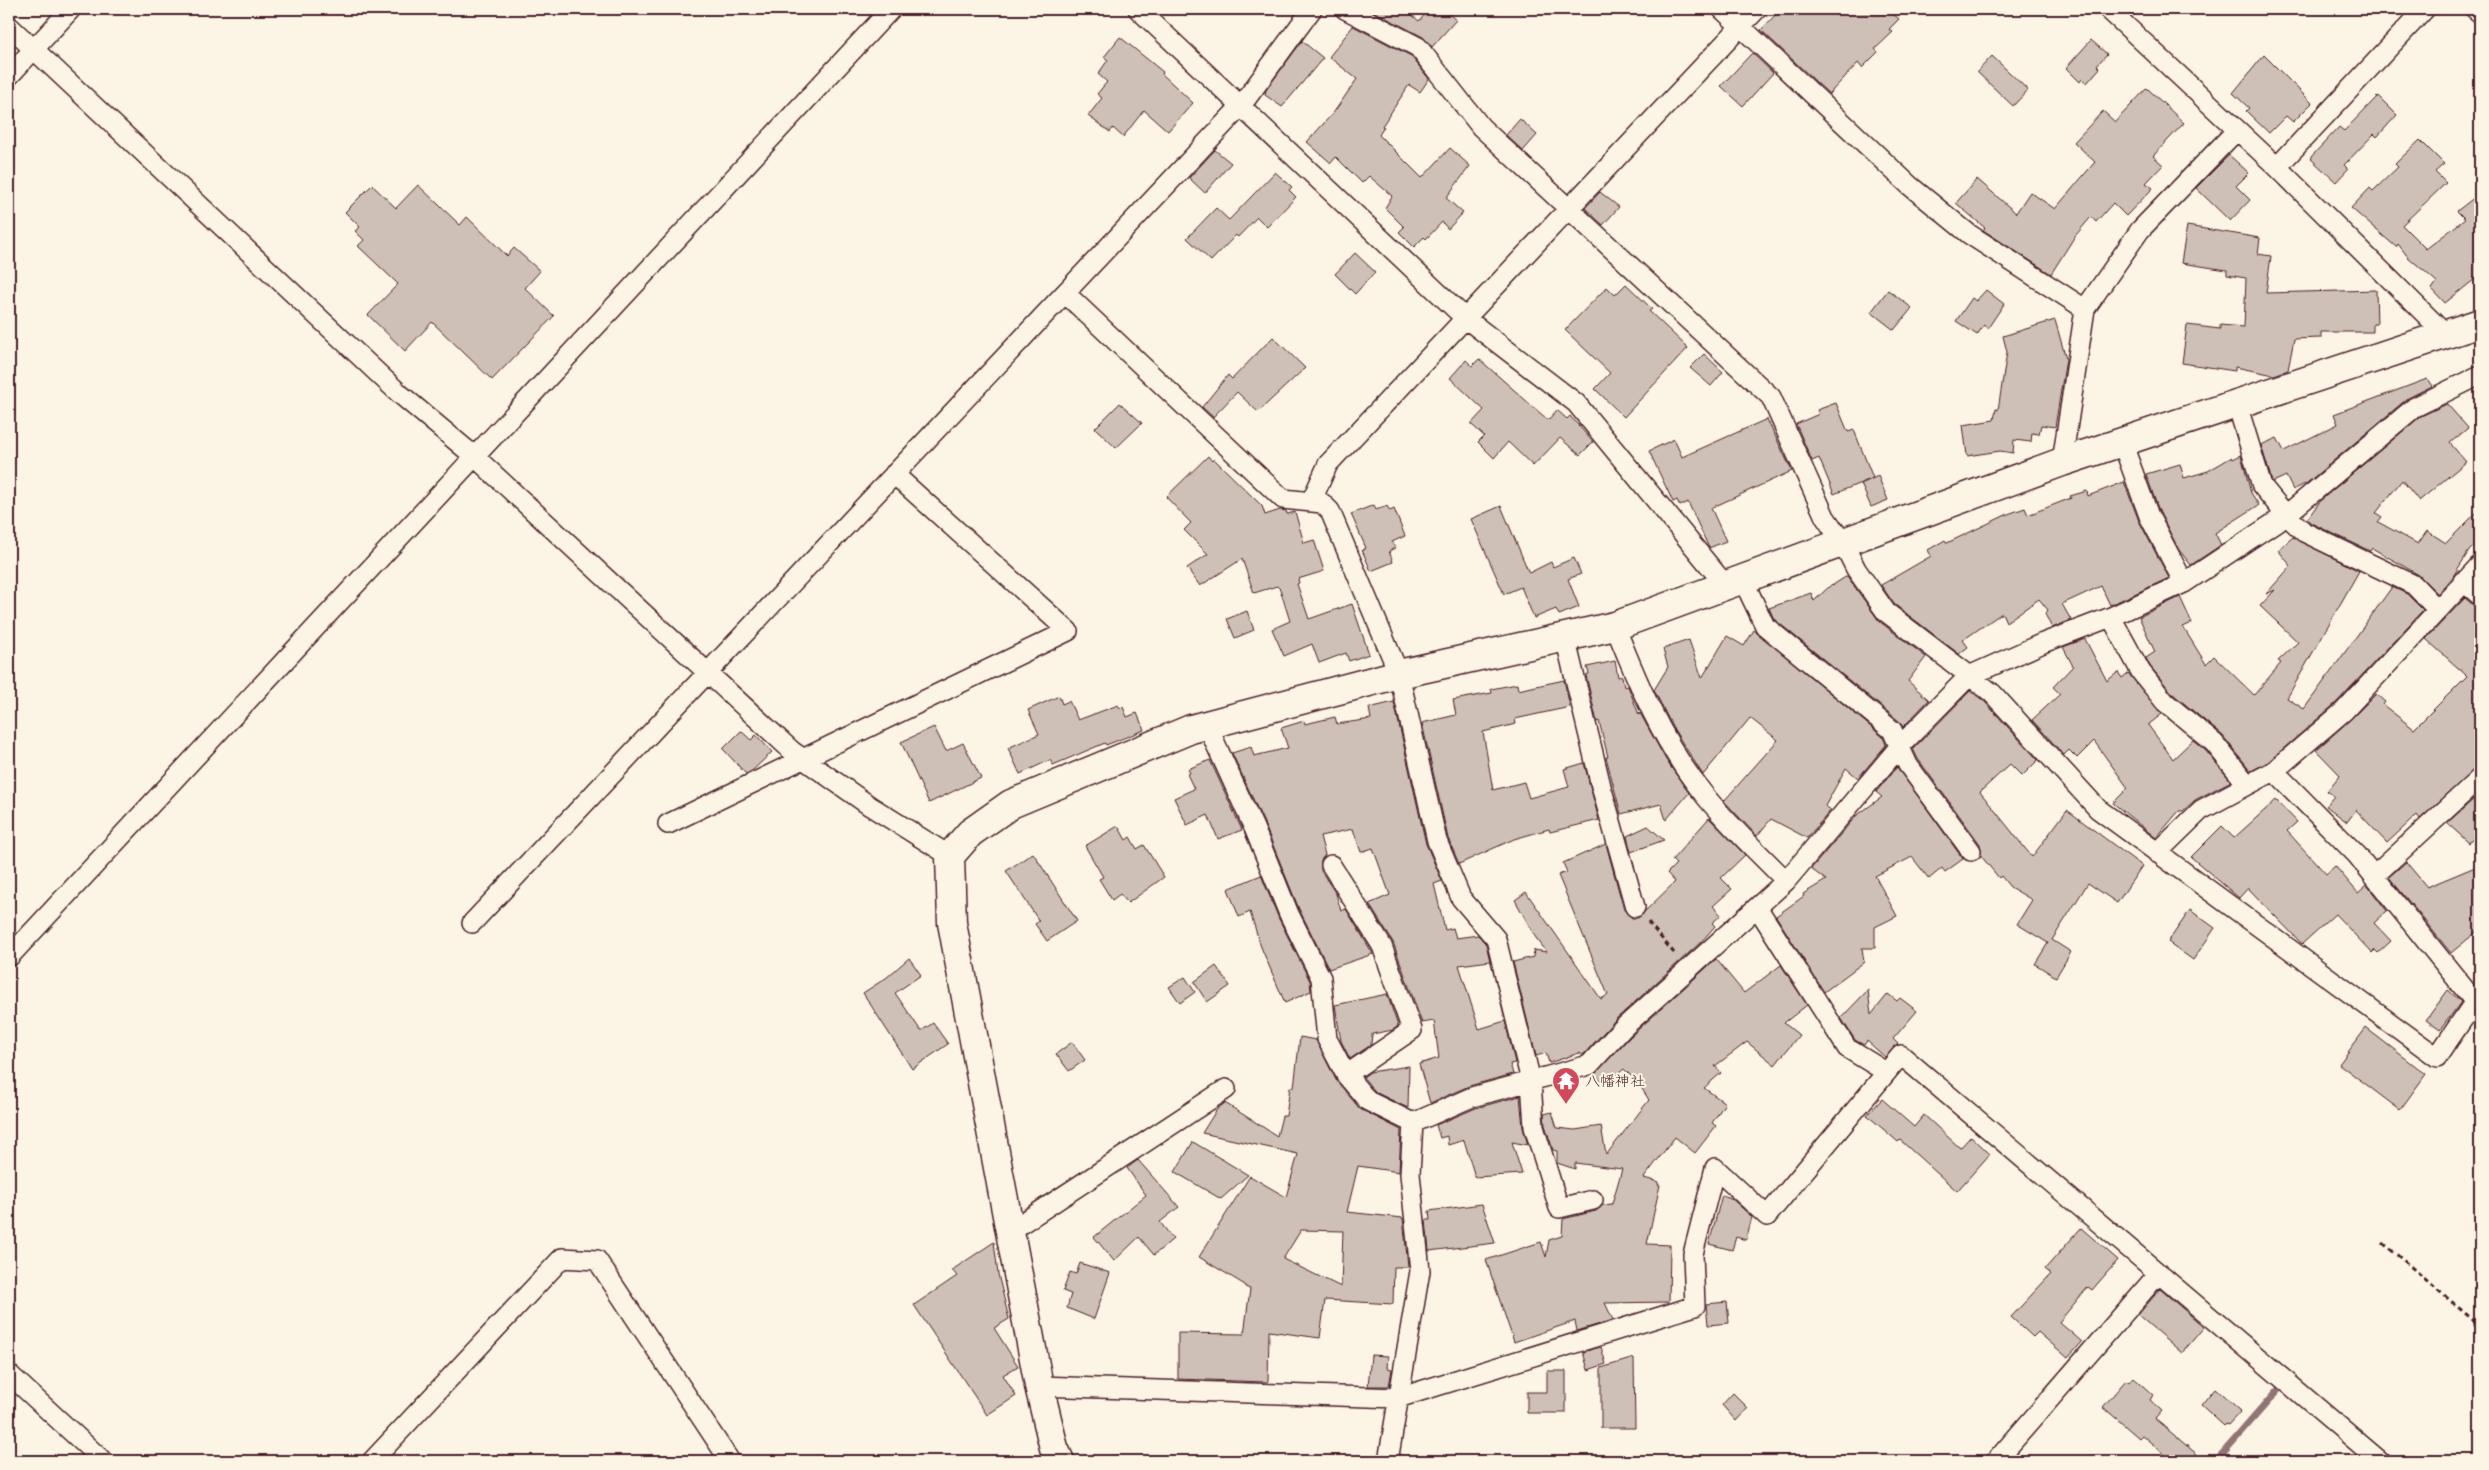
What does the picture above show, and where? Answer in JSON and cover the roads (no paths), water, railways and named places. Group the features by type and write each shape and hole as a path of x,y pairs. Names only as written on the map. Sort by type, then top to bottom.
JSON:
{"street":[{"path":"9,76 71,9"},
{"path":"9,957 891,9"},
{"path":"1138,9 1465,318 1576,403 1734,583 1765,626 1892,730 1908,765 1971,851"},
{"path":"472,923 1241,106 1312,9"},
{"path":"1345,9 1418,47 1481,127 1771,397 1825,517 1843,543 1856,569 1886,612 1992,694 2098,810 2437,1057 2478,998 2357,855 2274,771"},
{"path":"1722,9 1909,185 1969,234 2085,308"},
{"path":"1311,502 1328,464 1757,9"},
{"path":"2108,9 2277,167 2446,335"},
{"path":"2277,167 2425,9"},
{"path":"2475,9 2480,13"},
{"path":"9,26 400,394 474,456 707,674 802,759 870,806 950,856"},
{"path":"2062,462 2085,308 2140,230 2237,130"},
{"path":"1065,293 1282,499 1322,503 1330,511 1398,674 1437,841 1461,898 1496,939 1531,1081 1534,1127 1559,1208 1592,1200"},
{"path":"1060,1461 1054,1448 1039,1386 952,924 950,856 970,833 1011,804 1190,729 1398,674 1616,626 2062,462 2480,323"},
{"path":"1206,725 1254,828 1289,914 1321,978 1327,1039 1346,1075 1368,1101 1413,1123 1472,1097 1589,1065 1623,1028 1786,881 1900,746 1969,676 2043,643 2110,617 2184,583 2286,515 2415,407 2480,375"},
{"path":"2237,404 2262,486 2286,515 2304,532 2414,585 2437,609"},
{"path":"2122,442 2149,516 2184,583"},
{"path":"668,824 1068,631 894,474"},
{"path":"2157,852 2201,810 2274,771 2344,711 2463,581 2480,565"},
{"path":"2463,581 2480,596"},
{"path":"2110,617 2141,672 2165,702 2214,743 2248,785"},
{"path":"1616,626 1640,688 1677,757 1702,793 1786,881"},
{"path":"1565,638 1601,786 1635,907"},
{"path":"2374,876 2479,782"},
{"path":"1331,865 1382,946 1412,1030 1346,1075"},
{"path":"1757,907 1847,1048 1886,1072"},
{"path":"1039,1386 1398,1398 1695,1306 1693,1254 1716,1168 1767,1216 1901,1055 2380,1461"},
{"path":"1010,1231 1226,1089"},
{"path":"1388,1461 1420,1271 1410,1174 1413,1123"},
{"path":"372,1461 562,1258 597,1260 730,1461"},
{"path":"1996,1461 2159,1273"},
{"path":"9,1374 103,1461"}],"waterway":[{"path":"2216,1461 2278,1390"}],"place":[{"name":"八幡神社","path":"1566,1105"}]}
